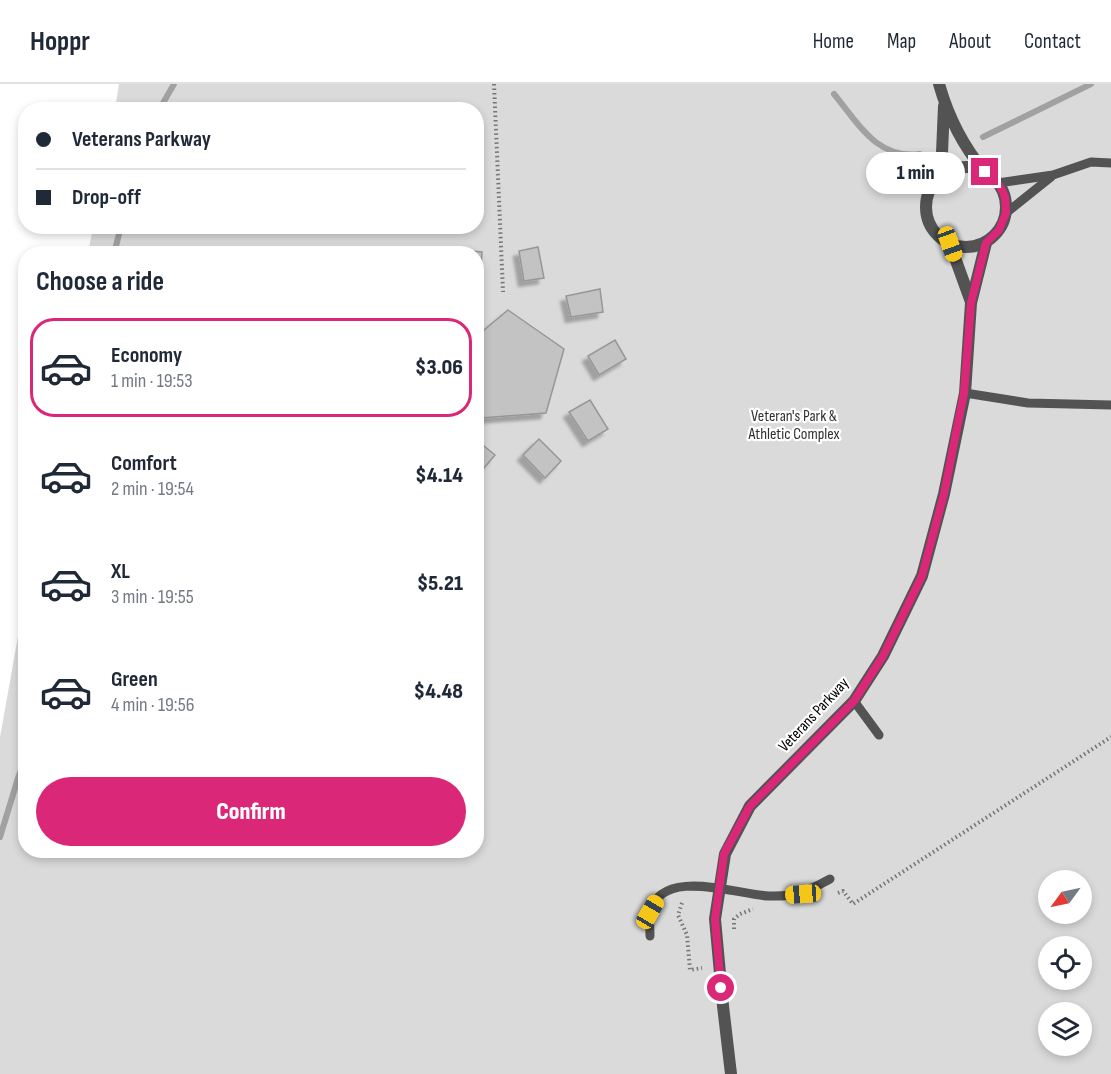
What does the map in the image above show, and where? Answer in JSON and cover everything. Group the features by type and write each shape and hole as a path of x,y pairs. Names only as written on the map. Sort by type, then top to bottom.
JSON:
{"street":[{"path":"939,84 944,102 971,156 998,183 1005,197 1006,213 999,230 986,243 968,248 950,244 932,228 926,213 931,189 947,172 963,167 985,172"},
{"path":"941,176 944,102"},
{"name":"Veterans Parkway","path":"731,1074 715,919 724,854 750,806 854,701 883,656 922,576 944,494 964,393 971,303 986,243"},
{"name":"Veterans Parkway","path":"950,244 971,303"}],"lane":[{"path":"998,183 1053,176 1091,162 1111,163"},
{"path":"1006,213 1053,176"},
{"path":"964,393 1028,403 1111,405"},
{"path":"854,701 879,735"},
{"path":"650,936 650,912 660,896 676,887 719,887 768,896 803,894 830,879"}],"path":[{"path":"494,84 503,292"},
{"path":"835,894 843,891 852,904 1111,737"},
{"path":"682,903 678,915 687,935 690,970 702,968"},
{"path":"734,932 734,919 756,908"}],"green space":[{"name":"Veteran's Park & Athletic Complex","path":"119,84 1111,84 1111,1074 0,1074 0,737 18,636 18,858 484,858 484,246 89,246 92,234 484,234 484,102 116,102"}],"building":[{"path":"538,247 544,278 524,281 519,251"},
{"path":"600,289 603,312 571,317 566,296"},
{"path":"508,310 564,349 546,413 484,418 484,330"},
{"path":"615,340 626,359 599,375 588,356"},
{"path":"590,400 608,429 588,441 569,412"},
{"path":"539,439 561,461 545,478 523,455"},
{"path":"484,446 495,455 484,468"}],"waterway":[{"path":"164,102 174,84"},
{"path":"983,137 1091,84"},
{"path":"834,94 860,127 880,145 905,154 920,154"},
{"path":"116,246 119,234"},
{"path":"0,837 18,778"}],"route":[{"path":"721,988 715,919 724,854 750,806 854,701 883,656 922,576 944,494 964,393 971,303 986,243 999,230 1006,213 1002,190 993,177 985,172"}]}
